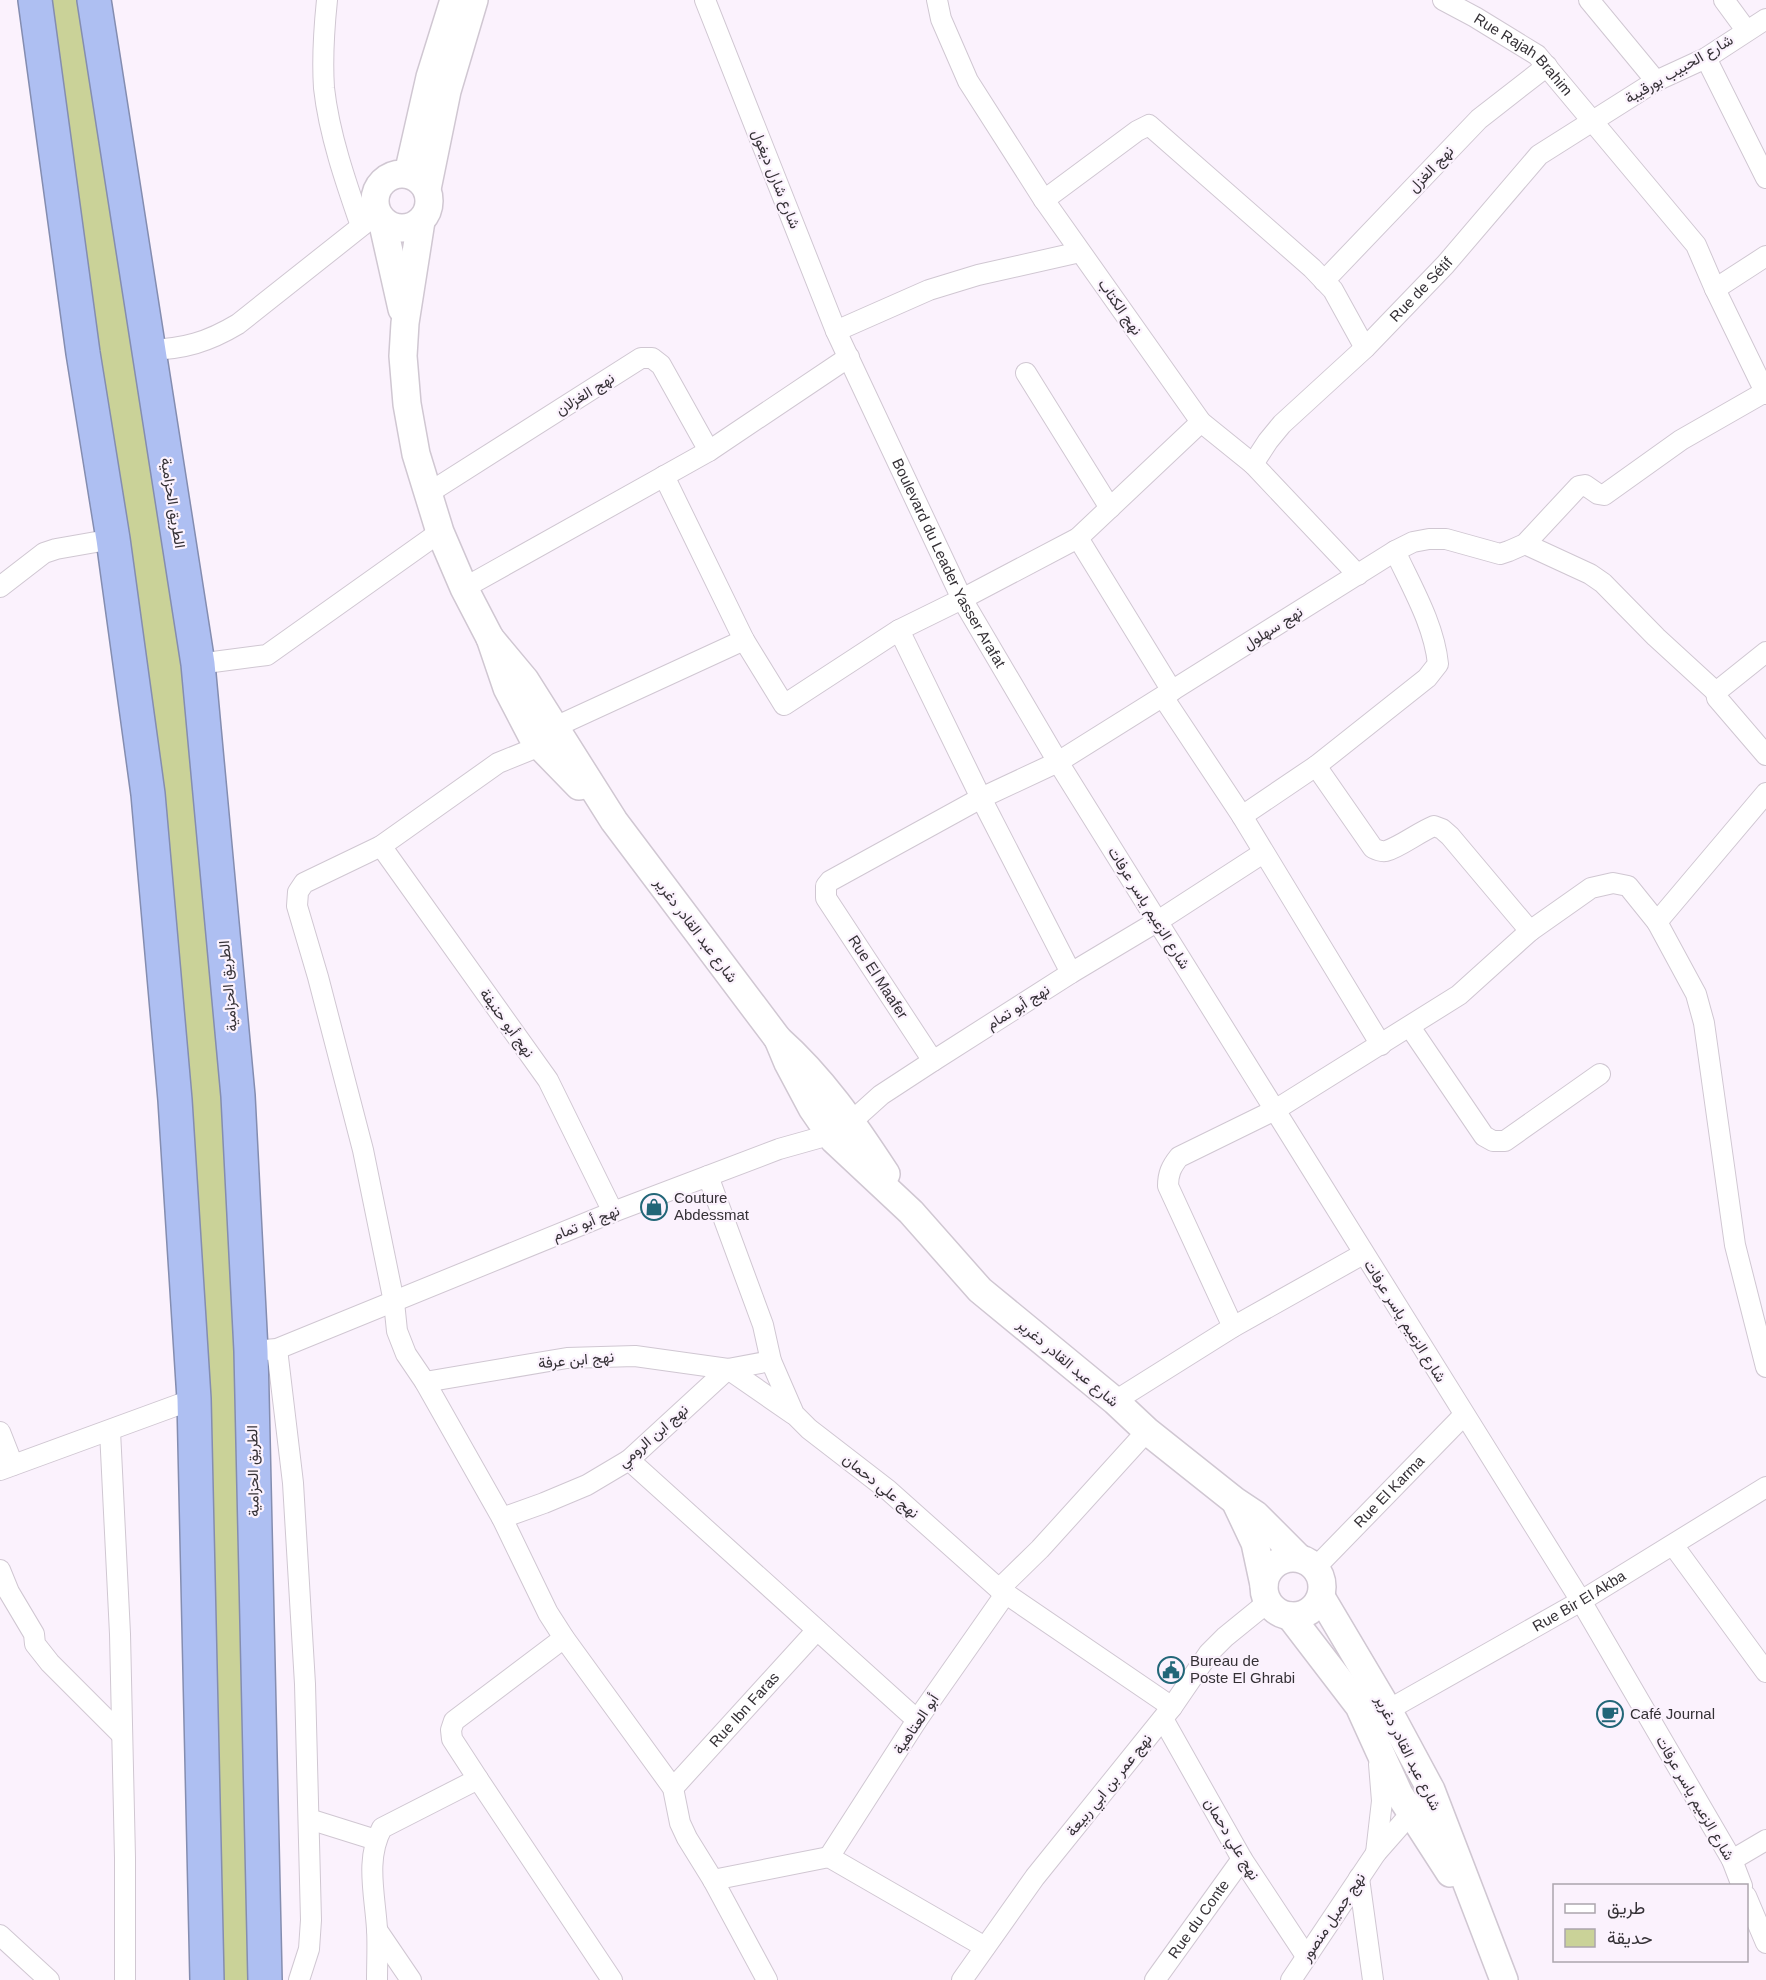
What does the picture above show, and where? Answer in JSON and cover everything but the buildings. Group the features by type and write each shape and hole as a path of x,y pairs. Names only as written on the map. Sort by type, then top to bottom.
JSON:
{"highway":[{"path":"35,0 83,353 113,539 148,794 175,1100 194,1399 207,1980"},
{"name":"الطريق الحزامية","path":"94,0 198,664 264,1350 265,1980"}],"main road":[{"path":"418,182 430,77 454,0"},
{"path":"418,182 474,0"},
{"name":"شارع عبد القادر دغرير","path":"405,323 374,220 378,188 390,176 418,182 430,197 429,206 422,221 405,323 403,356 407,404 416,454 440,532 464,588 490,638 507,688 614,821 778,1039 788,1063 911,1212 980,1290 1115,1401 1147,1431 1235,1502 1256,1515 1307,1563"},
{"path":"374,220 397,228 414,226 422,221"},
{"name":"شارع عبد القادر دغرير","path":"1235,1502 1255,1543 1274,1601 1359,1706 1399,1794 1478,1917"},
{"path":"1286,1558 1307,1563 1321,1576 1323,1587 1321,1597 1314,1608 1303,1615 1274,1601 1267,1573 1275,1564 1286,1558"},
{"name":"شارع عبد القادر دغرير","path":"1321,1597 1388,1710 1431,1790 1504,1980"}],"street":[{"path":"149,350 191,346 223,333 374,220 339,159 324,89 323,41 327,0"},
{"name":"شارع شارل ديغول","path":"705,0 836,331 849,357"},
{"name":"نهج الكتاب","path":"937,0 941,19 968,81 1044,200 1202,422 1253,464 1358,575"},
{"name":"Rue Rajah Brahim","path":"1443,0 1537,54 1696,245 1765,393"},
{"path":"1589,0 1656,81"},
{"path":"1724,0 1746,30"},
{"name":"شارع الحبيب بورقيبة","path":"1593,120 1656,81 1706,58 1766,19"},
{"path":"1706,58 1766,178"},
{"name":"نهج الغزل","path":"1324,281 1479,119 1547,66"},
{"name":"Rue de Sétif","path":"1253,464 1282,423 1365,348 1445,265 1539,156 1593,120"},
{"path":"1044,200 1137,131 1149,125 1312,268 1333,290 1365,348"},
{"path":"836,331 929,290 978,275 1080,252"},
{"path":"1715,289 1766,256"},
{"path":"464,588 709,451 849,357"},
{"name":"Boulevard du Leader Yasser Arafat","path":"849,357 962,599 1058,762"},
{"name":"نهج الغزلان","path":"427,494 641,358 652,358 661,365 709,451"},
{"path":"1026,374 1110,508"},
{"path":"1765,393 1681,440 1607,493 1598,494 1585,485 1579,486 1525,544 1590,574 1603,583 1716,695 1766,755"},
{"path":"664,476 744,640 784,705 899,630 1078,538 1202,422"},
{"path":"198,664 267,655 440,532"},
{"path":"1078,538 1263,853 1381,1045"},
{"name":"نهج سهلول","path":"825,892 830,881 981,798 1058,762 1395,551 1413,542 1429,538 1446,539 1500,554 1525,544"},
{"path":"0,587 44,553 113,539"},
{"path":"1242,816 1316,766 1427,678 1438,664 1437,648 1425,616 1395,551"},
{"path":"899,630 981,798 1071,973"},
{"path":"744,640 542,729 381,846 304,884 298,892 297,906 363,1150 394,1302 397,1331 406,1354 425,1382 502,1518 548,1613 673,1788 680,1823 687,1838 713,1880 766,1980"},
{"path":"1716,695 1766,652"},
{"name":"شارع الزعيم ياسر عرفات","path":"1058,762 1581,1601 1731,1860 1741,1884"},
{"path":"1316,766 1373,848 1386,851 1434,826 1442,830 1450,836 1530,931"},
{"path":"1657,922 1766,793"},
{"name":"نهج أبو حنيفة","path":"381,846 548,1080 613,1212"},
{"name":"نهج أبو تمام","path":"264,1350 394,1302 613,1212 779,1149 836,1121 881,1095 1263,853"},
{"path":"1233,1327 1168,1186 1171,1167 1179,1157 1275,1110 1410,1027 1459,995 1530,931 1591,888 1613,883 1628,886 1657,922 1696,994 1704,1023 1735,1245 1766,1367"},
{"name":"Rue El Maafer","path":"825,892 826,898 933,1061"},
{"path":"1410,1027 1484,1136 1493,1141 1505,1141 1599,1074"},
{"name":"نهج علي دحمان","path":"708,1176 763,1325 771,1361 794,1414 808,1429 888,1490 1002,1591 1168,1713 1242,1859 1306,1956"},
{"path":"1115,1401 1233,1327 1363,1254"},
{"path":"264,1350 293,1483 305,1684 311,1930 309,1949 299,1980"},
{"name":"نهج ابن عرفة","path":"425,1382 567,1358 635,1356 728,1369"},
{"path":"728,1369 771,1361"},
{"path":"728,1369 794,1414"},
{"name":"نهج ابن الرومي","path":"502,1518 587,1485 629,1460 728,1369"},
{"path":"0,1432 6,1468 194,1399"},
{"name":"Rue El Karma","path":"1307,1563 1464,1415"},
{"path":"110,1431 120,1634 125,1980"},
{"name":"أبو العتاهية","path":"829,1857 1002,1591 1147,1431"},
{"path":"629,1460 917,1720"},
{"name":"Rue Bir El Akba","path":"1388,1710 1581,1601 1766,1486"},
{"path":"1673,1545 1766,1672"},
{"path":"0,1570 9,1592 34,1634 35,1644 50,1663 122,1735"},
{"name":"نهج عمر بن ابي ربيعة","path":"962,1980 1035,1877 1168,1713 1209,1653 1225,1637 1274,1601"},
{"name":"Rue Ibn Faras","path":"673,1788 817,1630"},
{"path":"564,1638 454,1720 451,1730 452,1739 612,1980"},
{"path":"1376,1853 1382,1801 1377,1748"},
{"path":"377,1980 377,1930 372,1875 376,1840 382,1828 478,1779"},
{"name":"نهج جميل منصور","path":"1291,1980 1376,1853 1431,1790"},
{"path":"309,1819 376,1840"},
{"path":"1731,1860 1766,1840"},
{"path":"713,1880 829,1857 985,1947"},
{"name":"Rue du Conte","path":"1155,1980 1242,1859"},
{"path":"1359,1878 1373,1980"},
{"path":"1748,1901 1766,1943"},
{"path":"377,1930 411,1980"},
{"path":"0,1935 49,1980"}],"green space":[{"path":"48,0 87,0 173,605 196,787 223,1094 236,1352 249,1980 222,1980 207,1353"}],"place":[{"name":"Couture Abdessmat","path":"654,1207"},
{"name":"Bureau de Poste El Ghrabi","path":"1171,1670"},
{"name":"Café Journal","path":"1610,1714"}]}
